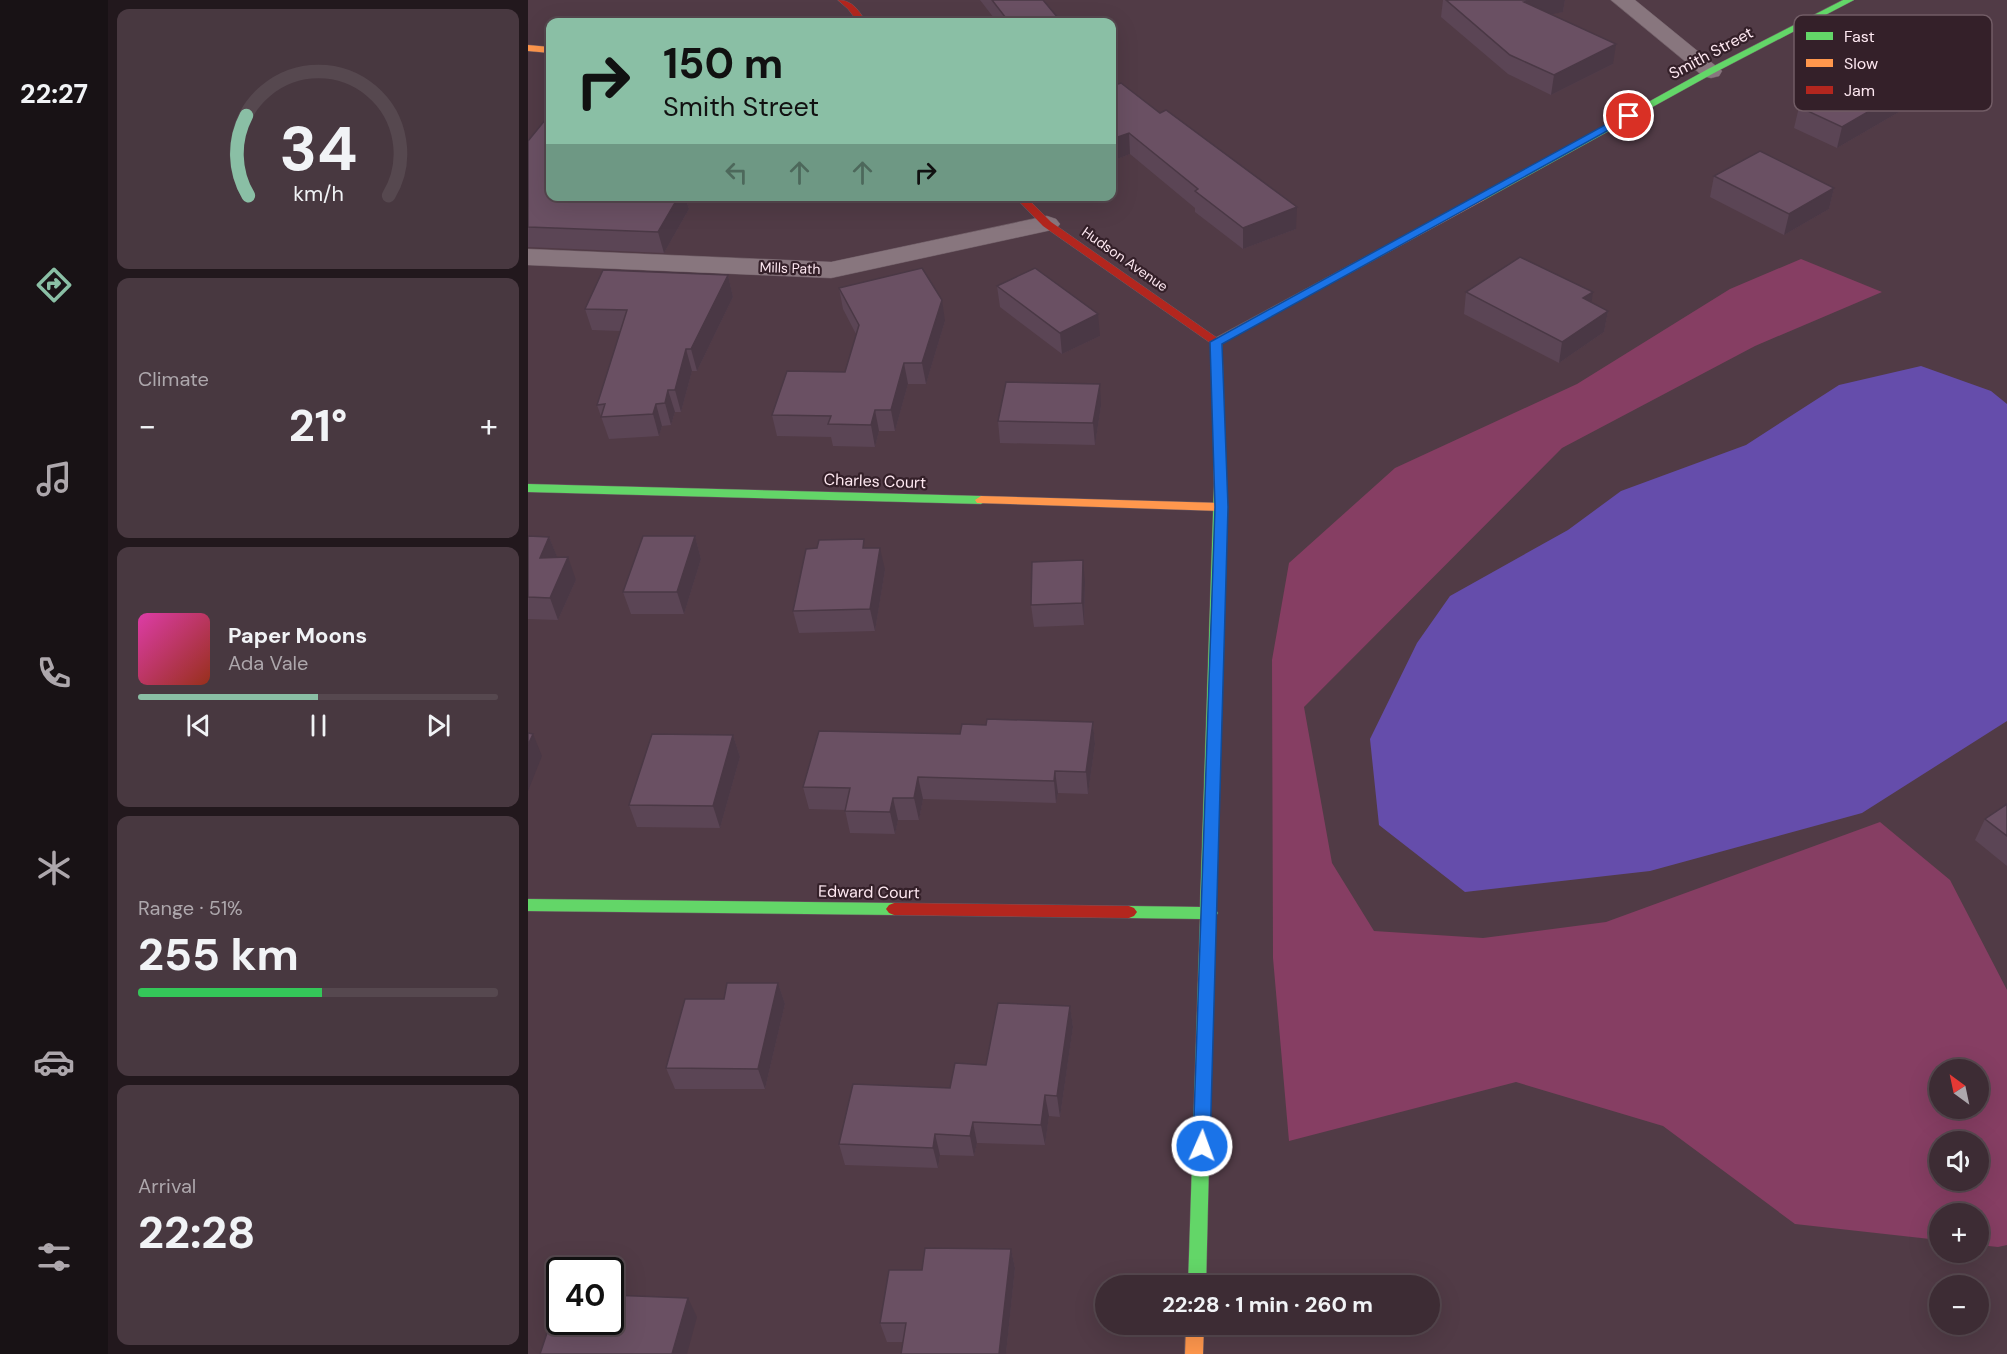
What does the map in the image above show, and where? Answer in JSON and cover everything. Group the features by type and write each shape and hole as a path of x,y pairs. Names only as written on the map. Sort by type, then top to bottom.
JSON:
{"street":[{"path":"842,0 858,18"},
{"path":"1622,0 1711,71"},
{"name":"Smith Street","path":"1821,15 1850,0"},
{"name":"Smith Street","path":"1216,342 1711,71 1794,29"},
{"path":"528,48 546,50"},
{"name":"Hudson Avenue","path":"1024,201 1047,224 1216,342"},
{"name":"Mills Path","path":"528,257 545,260 831,270 1047,224"},
{"path":"1197,1275 1221,507 1216,342"},
{"name":"Charles Court","path":"528,488 1221,507"},
{"name":"Edward Court","path":"528,904 1210,912"},
{"path":"1194,1354 1195,1335"}],"shaded area":[{"path":"1801,259 1882,292 1755,346 1562,448 1304,707 1332,863 1374,931 1483,938 1606,922 1880,822 1950,880 2007,990 2007,1245 1989,1246 1989,1203 1929,1203 1929,1239 1795,1224 1663,1126 1516,1082 1289,1141 1273,958 1272,660 1289,563 1395,468 1577,384 1730,289"},
{"path":"1921,366 1991,391 2007,404 2007,721 1862,813 1650,871 1465,892 1379,825 1370,739 1417,643 1450,596 1568,530 1621,491 1746,445 1839,385"}],"building":[{"path":"992,0 1043,0 1058,18 1006,18"},
{"path":"1446,0 1533,0 1524,2 1616,44 1554,75 1510,55"},
{"path":"1121,83 1160,113 1166,110 1297,207 1243,228 1195,191 1198,189 1129,133 1116,138 1116,85"},
{"path":"1808,111 1870,111 1842,127"},
{"path":"546,119 546,201 676,201 658,232 528,227 528,141"},
{"path":"1760,151 1834,188 1789,214 1714,176"},
{"path":"1520,257 1593,292 1583,298 1608,311 1562,342 1466,292"},
{"path":"922,268 942,300 922,363 904,363 891,410 875,410 871,425 828,424 831,416 772,415 787,371 845,372 859,325 839,288"},
{"path":"1035,268 1098,314 1060,333 997,286"},
{"path":"603,270 728,275 691,349 686,349 675,390 668,390 665,403 656,404 653,414 601,417 605,404 597,405 627,310 585,309"},
{"path":"1006,382 1100,384 1093,423 998,421"},
{"path":"528,536 549,537 540,558 568,557 550,598 528,597"},
{"path":"643,536 695,536 677,592 623,592"},
{"path":"864,539 863,548 880,548 870,609 793,611 806,549 817,548 819,540"},
{"path":"1083,560 1082,603 1031,605 1032,562"},
{"path":"987,719 1093,722 1086,772 1055,771 1054,781 918,777 914,798 893,798 890,812 845,811 850,788 803,787 819,731 960,734 962,724 986,725"},
{"path":"528,733 533,734 528,745"},
{"path":"652,734 733,735 713,806 629,805"},
{"path":"2007,804 2007,836 1985,819"},
{"path":"727,983 778,983 758,1069 666,1068 685,999 724,999"},
{"path":"998,1003 1070,1006 1057,1096 1045,1095 1041,1125 973,1122 970,1136 935,1134 933,1148 839,1144 853,1084 950,1088 955,1063 986,1065"},
{"path":"925,1248 1011,1249 999,1354 901,1354 906,1323 880,1323 889,1270 922,1270"},
{"path":"624,1296 688,1298 672,1354 540,1354 546,1335 624,1335"}],"traffic: fast":[{"path":"1821,15 1850,0"},
{"path":"1480,198 1711,71 1794,29"},
{"path":"1197,1275 1220,485"},
{"path":"528,488 981,500"},
{"path":"528,905 894,909"},
{"path":"1129,912 1210,913"}],"traffic: slow":[{"path":"528,48 546,50"},
{"path":"1216,342 1480,198"},
{"path":"1216,342 1220,485"},
{"path":"981,500 1221,507"},
{"path":"1194,1354 1195,1335"}],"traffic: jam":[{"path":"842,0 859,18"},
{"path":"1024,201 1047,224 1216,342"},
{"path":"894,909 1129,912"}],"route":[{"path":"1202,1146 1221,507 1216,342 1629,116"}]}
